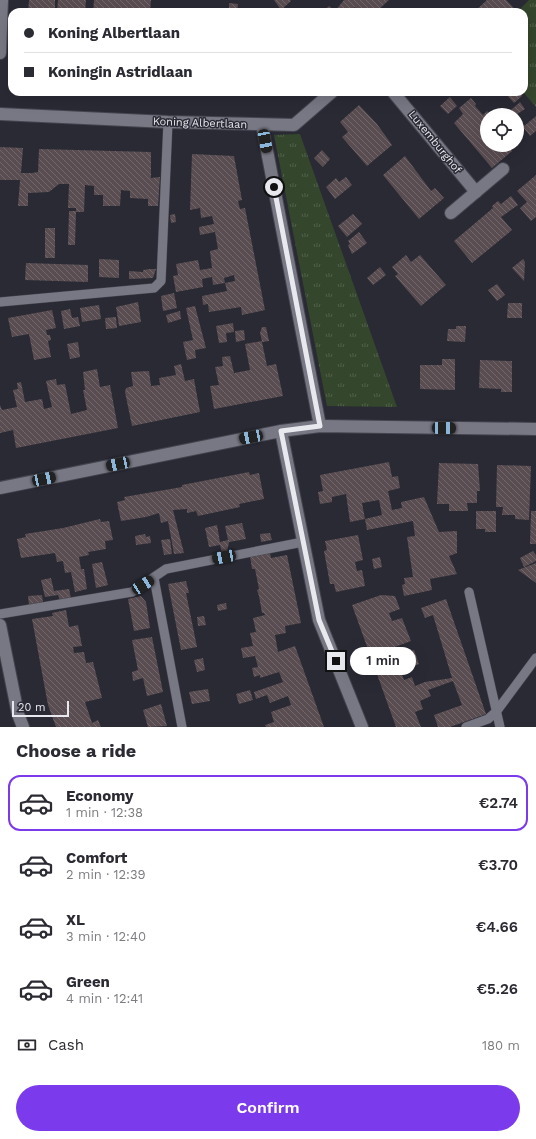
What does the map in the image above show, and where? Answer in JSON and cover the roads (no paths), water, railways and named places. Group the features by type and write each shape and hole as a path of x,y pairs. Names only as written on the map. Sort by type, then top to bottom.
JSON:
{"street":[{"path":"0,53 2,0"},
{"path":"262,125 294,124 327,96"},
{"name":"Luxemburghof","path":"396,96 476,192"},
{"name":"Koning Albertlaan","path":"0,114 262,125 320,426"},
{"path":"452,213 503,169"},
{"path":"0,488 281,431 320,426 536,429"},
{"path":"281,431 319,620 362,727"},
{"path":"0,625 18,714 23,727"}],"lane":[{"path":"0,302 154,288 161,281 168,122"},
{"path":"0,614 132,592 166,569 303,542"},
{"path":"154,578 182,727"},
{"path":"469,592 500,727"},
{"path":"466,727 488,719 496,712 536,658"}]}
